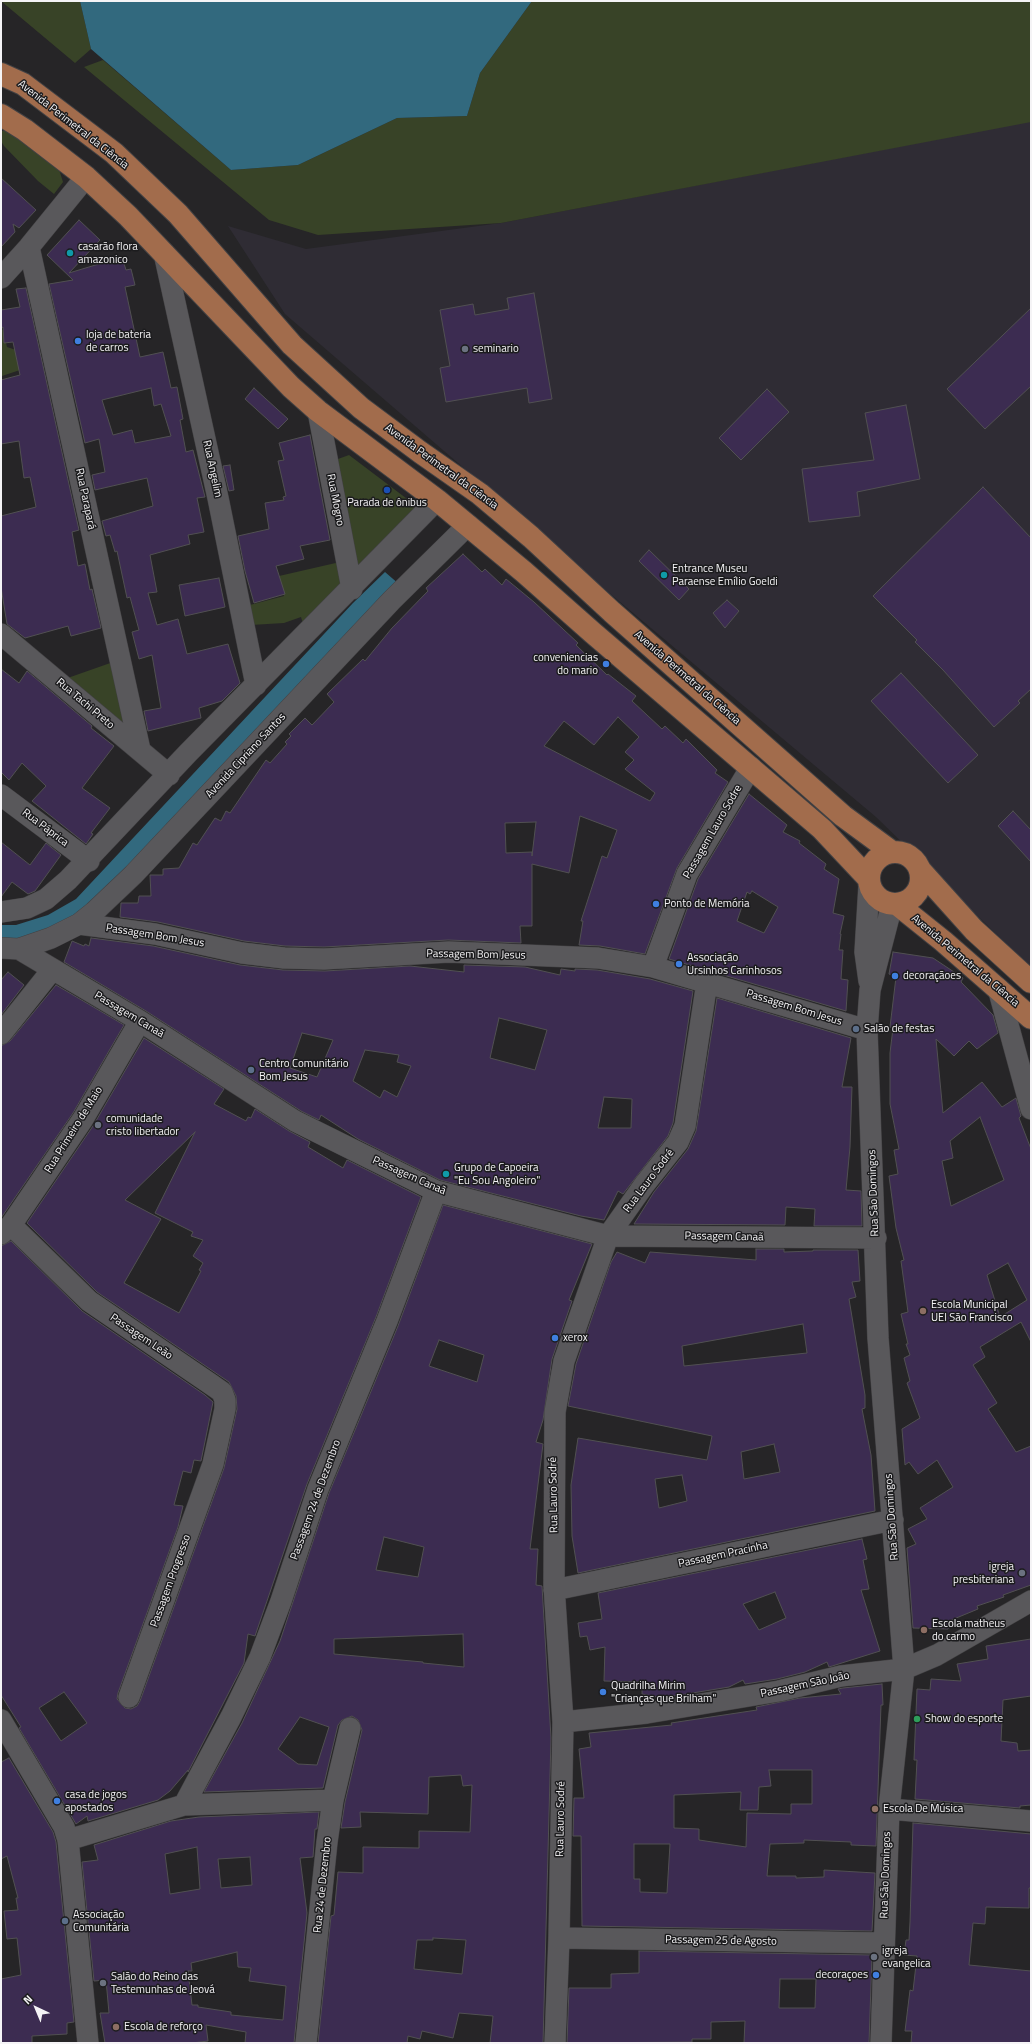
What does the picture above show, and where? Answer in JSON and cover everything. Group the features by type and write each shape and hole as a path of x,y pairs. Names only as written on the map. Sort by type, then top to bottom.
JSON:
{"main road":[{"name":"Avenida Perimetral da Ciência","path":"1,74 23,84 114,153 178,214 292,345 361,408 480,494 532,537 618,617 837,810 892,852"},
{"path":"1,115 25,130 86,177 128,216 285,381 318,411 437,500 822,829 869,881 874,896 879,900 895,905 912,899 920,886 920,871 918,865 910,856 904,853 886,853 875,860 871,866 869,881"},
{"path":"920,871 974,930 1031,982"},
{"name":"Avenida Perimetral da Ciência","path":"895,905 998,988 1031,1018"}],"street":[{"path":"1,278 29,247 86,177"},
{"name":"Rua Parapará","path":"29,247 140,750"},
{"name":"Rua Angelim","path":"164,253 217,491 256,685"},
{"name":"Rua Mogno","path":"318,411 352,589"},
{"path":"1,912 27,908 46,899 88,861 256,685 352,589 437,500"},
{"name":"Avenida Cipriano Santos","path":"10,949 51,938 79,924 133,875 392,600 468,526"},
{"name":"Rua Tachi Preto","path":"1,634 169,775"},
{"name":"Passagem Lauro Sodre","path":"653,967 687,874 751,767"},
{"name":"Rua Páprica","path":"3,799 88,861"},
{"name":"Rua São Domingos","path":"869,881 864,952 870,990"},
{"name":"Rua São Domingos","path":"881,2043 883,1943 889,1809 904,1669 878,1338 876,1238 867,1030 870,990 895,905"},
{"name":"Passagem Bom Jesus","path":"79,924 155,934 242,953 284,958 324,959 448,952 598,958 653,967 867,1030"},
{"name":"Passagem Canaã","path":"10,949 52,970 140,1021 295,1121 436,1190 608,1236 876,1238"},
{"path":"1,1034 52,970"},
{"name":"Rua Lauro Sodré","path":"554,2043 559,1938 563,1722 554,1590 555,1412 564,1361 608,1236 644,1185 678,1142 685,1126 707,982"},
{"path":"998,988 1031,1109"},
{"name":"Rua Primeiro de Maio","path":"6,1230 83,1119 140,1021"},
{"name":"Passagem 24 de Dezembro","path":"184,1805 231,1717 260,1657 281,1601 318,1490 387,1321 436,1190"},
{"name":"Passagem Leão","path":"6,1230 89,1301 222,1392 225,1400 225,1409 212,1464"},
{"name":"Passagem Progresso","path":"129,1697 212,1464"},
{"name":"Passagem Pracinha","path":"554,1590 893,1520"},
{"name":"Passagem São João","path":"563,1722 647,1713 779,1691 841,1676 904,1669 937,1655 1031,1601"},
{"path":"1,1720 64,1827 68,1840 88,2043"},
{"name":"Rua 24 de Dezembro","path":"306,2043 327,1842 333,1800 350,1728"},
{"path":"68,1840 184,1805 333,1800"},
{"path":"889,1809 1031,1821"},
{"name":"Passagem 25 de Agosto","path":"559,1938 883,1943"}],"shaded area":[{"path":"1031,121 1031,968 876,817 595,581 285,314 228,226 306,249 501,223"}],"green space":[{"path":"1,1 80,1 91,49 75,63"},
{"path":"532,1 1031,1 1031,122 501,223 318,235 269,220 84,67 103,60 231,170 298,165 397,118 467,116 480,73"},
{"path":"1,131 7,131 57,163 63,182 54,194 38,181 4,146 1,141"},
{"path":"1,330 3,330 7,347 16,350 20,370 2,376"},
{"path":"349,455 423,511 369,566 352,569 334,479 338,459"},
{"path":"340,562 347,589 305,630 301,617 284,623 251,625 246,606 284,596 279,576"},
{"path":"116,661 135,741 62,680"}],"water":[{"path":"80,1 532,1 480,73 467,116 397,118 298,165 231,170 91,49"},
{"path":"385,572 400,585 97,900 63,927 34,938 1,941 1,925 16,925 48,915 76,899 353,603"}],"building":[{"path":"1,178 36,210 19,228 13,224 15,232 1,247"},
{"path":"79,220 100,240 69,273 122,257 126,270 131,269 135,285 125,287 140,357 163,352 171,388 177,387 183,419 180,420 186,452 193,450 205,497 197,498 204,532 188,535 190,544 150,555 157,592 148,593 157,625 178,619 187,654 228,644 240,683 222,701 199,708 201,718 148,731 144,711 161,708 152,655 139,659 132,632 139,630 130,597 127,598 117,551 115,552 110,535 106,536 102,521 153,506 147,478 95,490 92,475 105,472 99,439 85,443 49,284 73,280 47,255","holes":["151,388 154,406 161,404 171,436 135,443 132,430 113,435 102,400"]},
{"path":"26,288 79,530 72,532 78,566 85,564 90,590 92,589 101,628 71,636 68,626 25,638 7,624 1,587 1,516 36,507 30,477 24,478 19,441 1,444 1,380 20,375 13,342 4,343 3,327 1,328 1,310 20,307 16,289"},
{"path":"534,293 552,399 529,403 527,388 446,402 440,368 450,366 440,310 473,304 475,315 509,309 507,298"},
{"path":"1031,308 1031,386 985,429 947,389"},
{"path":"254,388 288,419 278,429 245,399"},
{"path":"767,389 789,412 741,460 719,438"},
{"path":"906,405 920,479 857,492 860,516 809,522 802,469 874,460 865,413"},
{"path":"310,435 330,540 300,546 304,559 276,566 285,594 254,603 245,571 238,536 269,529 265,503 284,500 283,497 286,496 278,461 284,460 279,443"},
{"path":"230,465 234,490 229,491 223,466"},
{"path":"983,487 1031,538 1031,689 1018,701 1020,703 994,727 943,670 915,642 917,640 873,596"},
{"name":"Entrance Museu Paraense Emílio Goeldi","path":"649,550 689,589 679,600 639,561"},
{"path":"463,554 482,572 485,569 502,585 506,579 534,602 578,643 576,645 607,675 608,674 636,696 632,701 662,729 665,726 683,743 686,739 717,770 715,773 728,782 677,868 645,954 600,946 579,945 583,921 581,921 602,856 607,858 617,830 580,816 569,873 532,864 532,926 520,926 521,943 448,940 324,947 285,946 244,941 158,922 120,917 121,903 138,903 139,896 151,896 150,875 163,875 163,869 179,868 193,843 197,845 215,818 221,821 226,811 230,813 266,760 270,763 287,744 285,742 291,736 289,734 305,718 312,725 334,702 327,694 363,659 365,661 392,628 428,591 426,588","holes":["618,717 639,737 625,752 634,760 625,769 655,793 650,801 544,746 564,721 594,745","536,822 532,856 532,852 506,853 505,823"]},
{"path":"219,578 225,607 185,616 179,585"},
{"path":"727,600 739,611 725,628 713,613"},
{"path":"1,669 19,683 27,671 92,726 91,728 114,746 82,788 110,808 91,833 93,834 86,844 32,801 46,786 22,763 9,780 1,772"},
{"path":"901,673 978,755 948,783 871,701"},
{"path":"749,794 787,825 783,832 800,841 799,843 826,864 824,869 839,879 833,913 844,916 840,934 839,950 843,950 841,979 848,980 846,1011 669,959 698,879","holes":["752,891 778,907 764,933 737,921 747,892 750,894"]},
{"path":"1013,811 1031,830 1031,862 998,826"},
{"path":"1,842 30,865 46,843 61,855 35,891 28,894 12,882 1,897"},
{"path":"91,938 153,946 240,965 283,970 325,971 410,966 464,972 464,965 525,967 560,975 561,969 575,971 575,969 597,970 650,979 693,991 673,1123 668,1136 623,1194 618,1191 604,1220 581,1216 440,1180 358,1139 321,1115 319,1120 301,1111 146,1011 64,962 72,941 84,946 85,944 89,946","holes":["499,1018 547,1030 535,1070 490,1058","302,1033 333,1040 317,1077 290,1068","365,1050 399,1055 397,1062 411,1066 397,1097 384,1090 380,1098 353,1081","604,1097 632,1099 631,1128 598,1128"]},
{"path":"893,952 933,958 963,978 961,982 993,1015 998,1033 977,1049 969,1041 954,1056 936,1039 943,1113 982,1082 1002,1107 1016,1098 1021,1116 1019,1118 1031,1149 1031,1342 1021,1322 980,1347 985,1357 973,1365 997,1403 988,1409 1016,1452 1031,1446 1031,1585 1003,1595 1004,1597 977,1606 978,1609 949,1621 948,1629 913,1628 907,1548 916,1544 908,1529 927,1519 920,1508 953,1487 937,1460 918,1474 909,1462 905,1465 902,1429 920,1418 907,1383 910,1381 904,1358 910,1355 906,1344 908,1344 901,1314 908,1312 901,1261 904,1260 896,1228 889,1176 898,1174 894,1150 899,1149 890,1104 890,1053 893,1028 890,1027 896,977 889,974","holes":["980,1117 1004,1180 951,1206 942,1161 953,1158 950,1141","1008,1263 1027,1300 1000,1317 987,1275"]},
{"path":"8,972 24,985 1,1015 1,980"},
{"path":"56,985 124,1025 73,1113 1,1218 1,1046 10,1041"},
{"path":"717,998 851,1038 842,1087 852,1087 850,1147 846,1190 861,1191 862,1226 814,1226 815,1209 786,1207 785,1225 634,1224 654,1192 688,1149 696,1131"},
{"path":"144,1038 224,1089 214,1104 246,1121 248,1117 251,1118 255,1109 289,1131 310,1142 308,1147 343,1168 347,1160 421,1197 376,1317 307,1484 255,1636 248,1634 244,1663 188,1772 188,1770 170,1791 158,1800 88,1821 87,1816 76,1824 19,1728 21,1727 1,1695 1,1246 11,1241 82,1311 213,1402 201,1461 194,1460 191,1473 183,1471 174,1505 183,1506 178,1527 118,1693 117,1699 125,1708 131,1709 137,1706 140,1701 224,1468 237,1409 236,1396 229,1382 97,1292 27,1223 93,1126","holes":["195,1132 155,1213 193,1232 191,1236 203,1240 193,1256 203,1263 199,1270 201,1271 179,1313 124,1283 161,1219 125,1200","64,1692 87,1723 61,1741 39,1708"]},
{"path":"443,1205 592,1244 569,1300 572,1301 552,1359 543,1420 536,1442 543,1444 530,1549 538,1549 536,1585 542,1586 551,1738 543,2043 490,2043 493,2016 459,2013 453,2038 422,2031 420,2039 408,2036 407,2043 318,2043 331,1916 334,1915 338,1872 363,1873 363,1847 419,1848 419,1831 470,1832 472,1785 463,1786 461,1775 429,1777 428,1814 360,1812 361,1827 341,1828 345,1802 362,1730 358,1720 352,1716 342,1720 338,1725 323,1788 204,1792 242,1723 280,1641 329,1493 398,1326","holes":["439,1340 484,1355 477,1382 429,1366","384,1537 424,1547 418,1577 376,1570","463,1634 464,1667 334,1654 334,1639","300,1717 329,1727 317,1765 298,1764 278,1749","433,1938 466,1940 462,1974 414,1969 417,1940 433,1940"]},
{"path":"756,1249 784,1249 784,1252 813,1250 858,1250 860,1281 852,1282 856,1297 849,1299 865,1395 865,1408 862,1409 871,1455 875,1511 578,1573 572,1536 571,1485 578,1438 707,1460 712,1436 568,1406 576,1364 611,1262 617,1252 645,1263 650,1252 756,1260","holes":["803,1324 807,1353 684,1366 682,1346","774,1444 780,1472 744,1479 741,1452","682,1475 687,1501 659,1508 655,1479"]},
{"path":"862,1539 867,1559 863,1560 869,1589 861,1590 880,1651 829,1667 827,1662 805,1672 777,1679 745,1684 743,1680 729,1687 662,1698 642,1694 642,1682 604,1681 605,1647 590,1650 587,1636 580,1637 578,1623 602,1619 598,1593","holes":["775,1592 786,1618 759,1630 743,1604"]},
{"path":"1031,1639 1031,1696 1003,1700 1001,1741 1017,1743 1018,1751 1031,1750 1031,1805 1020,1806 1020,1808 915,1799 917,1760 914,1760 917,1689 930,1690 931,1679 961,1681 957,1664 988,1659 986,1646"},
{"path":"882,1684 883,1705 881,1705 876,1846 851,1845 851,1842 804,1840 804,1843 770,1844 767,1876 796,1876 796,1878 824,1877 824,1870 875,1873 872,1931 582,1926 581,1836 573,1836 574,1798 584,1798 579,1749 591,1747 589,1733 672,1725 671,1723 757,1710 756,1707 800,1698 841,1694 838,1689","holes":["769,1770 812,1770 812,1804 791,1804 791,1814 747,1813 746,1847 699,1840 699,1829 674,1828 674,1795 741,1792 740,1810 758,1810 759,1787 771,1786","634,1844 670,1844 667,1893 640,1892 640,1879 634,1879"]},
{"path":"9,1758 53,1832 56,1842 74,2022 67,2023 67,2034 32,2036 32,2043 1,2043 1,1979 21,1975 17,1938 7,1939 4,1911 18,1910 16,1898 18,1898 7,1856 1,1859 1,1762"},
{"path":"319,1812 317,1829 315,1829 313,1857 300,1858 307,1913 294,2043 245,2043 246,2032 206,2025 208,2041 192,2043 105,2043 100,2013 109,2013 106,1980 94,1981 82,1862 98,1860 94,1845 171,1821 199,1817","holes":["197,1847 200,1889 170,1894 165,1854","250,1857 252,1885 221,1888 218,1859","237,1952 238,1967 251,1968 249,1981 286,1986 283,2020 231,2015 231,2012 192,2005 188,1971 192,1971 191,1963"]},
{"path":"913,1823 1031,1834 1031,1888 1029,1888 1029,1908 986,1907 985,1924 973,1923 969,1965 1031,1971 1031,2043 911,2043 912,2031 905,2031 910,1990 913,1991 917,1956 904,1955 906,1940 909,1940"},
{"path":"639,1951 872,1955 869,2043 744,2043 745,2021 711,2022 711,2039 692,2039 692,2042 567,2043 569,1988 611,1988 611,1974 639,1973","holes":["780,1979 816,1979 815,2008 779,2008"]}],"place":[{"name":"casarão flora amazonico","path":"70,253"},
{"name":"loja de bateria de carros","path":"78,341"},
{"name":"seminario","path":"465,349"},
{"name":"Parada de ônibus","path":"387,490"},
{"name":"Entrance Museu Paraense Emílio Goeldi","path":"664,575"},
{"name":"conveniencias do mario","path":"606,664"},
{"name":"Ponto de Memória","path":"656,904"},
{"name":"Associação Ursinhos Carinhosos","path":"679,964"},
{"name":"decoraçãoes","path":"895,976"},
{"name":"Salão de festas","path":"856,1029"},
{"name":"Centro Comunitário Bom Jesus","path":"251,1070"},
{"name":"comunidade cristo libertador","path":"98,1125"},
{"name":"Grupo de Capoeira \"Eu Sou Angoleiro\"","path":"446,1174"},
{"name":"Escola Municipal UEI São Francisco","path":"923,1311"},
{"name":"xerox","path":"555,1338"},
{"name":"igreja presbiteriana","path":"1022,1573"},
{"name":"Escola matheus do carmo","path":"924,1630"},
{"name":"Quadrilha Mirim \"Crianças que Brilham\"","path":"603,1692"},
{"name":"Show do esporte","path":"917,1719"},
{"name":"casa de jogos apostados","path":"57,1801"},
{"name":"Escola De Música","path":"875,1809"},
{"name":"Associação Comunitária","path":"65,1921"},
{"name":"igreja evangelica","path":"874,1957"},
{"name":"decoraçoes","path":"876,1975"},
{"name":"Salão do Reino das Testemunhas de Jeová","path":"103,1983"},
{"name":"Escola de reforço","path":"116,2027"}]}
